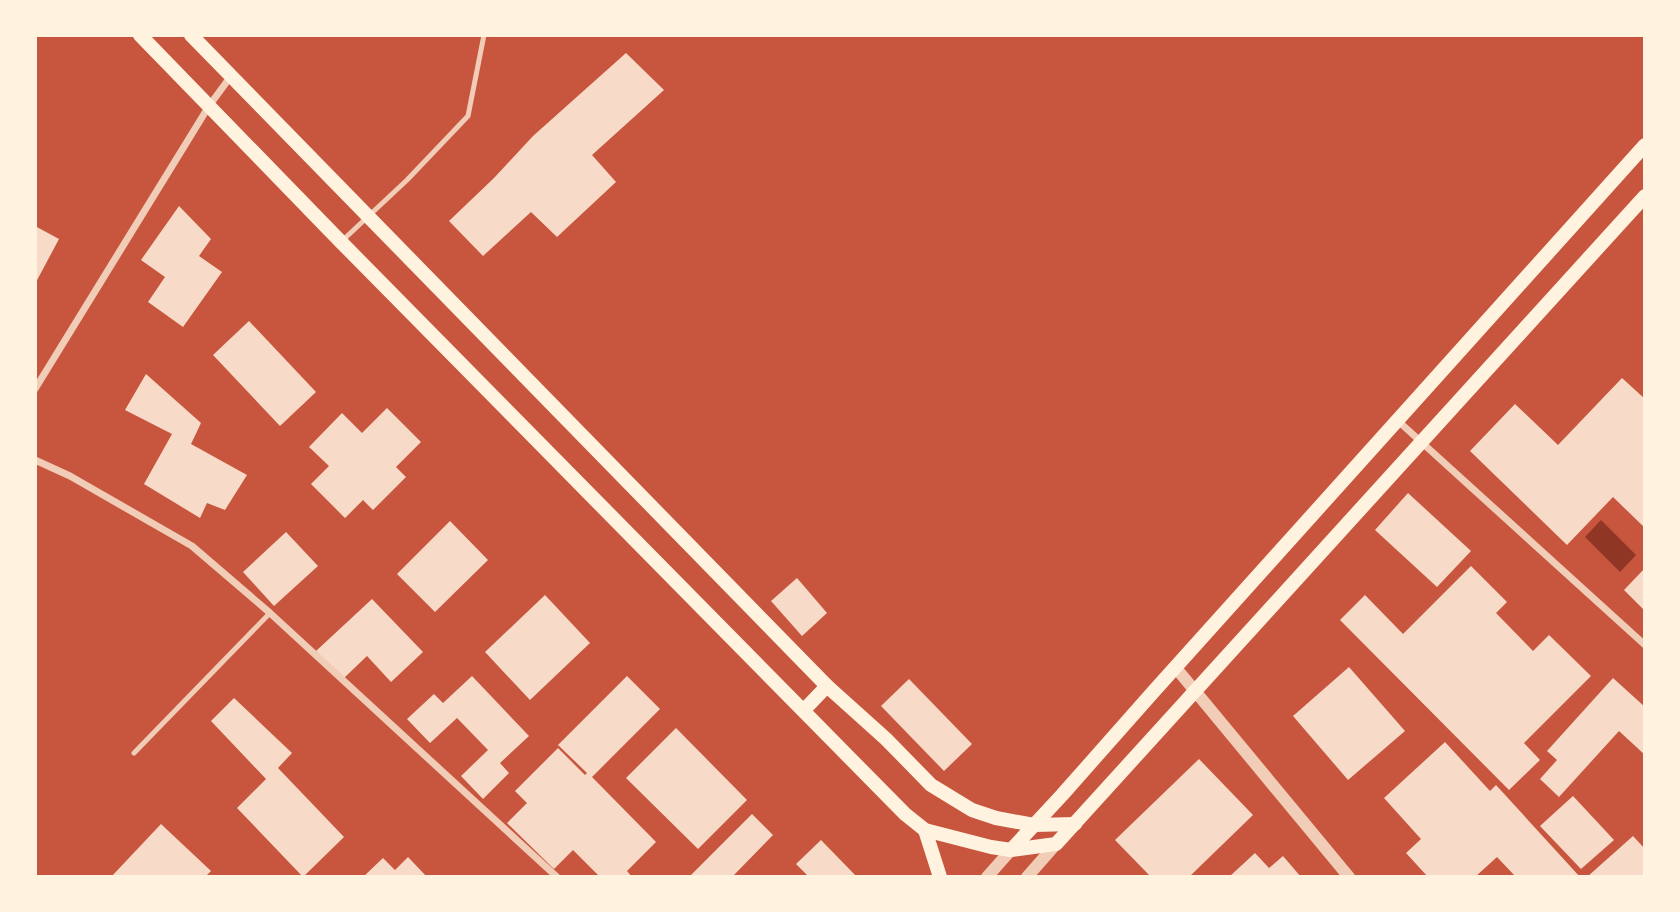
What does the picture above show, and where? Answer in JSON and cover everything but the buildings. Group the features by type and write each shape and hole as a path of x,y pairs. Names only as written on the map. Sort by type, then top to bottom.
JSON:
{"main road":[{"path":"140,35 905,814 925,830 1012,850 1056,844 1645,196"},
{"path":"191,35 827,686 886,739 931,785 972,810 996,818 1034,825 1075,824"},
{"path":"1012,850 1645,145"},
{"path":"804,710 827,686"},
{"path":"925,830 940,877"}],"street":[{"path":"35,389 209,106 232,75"},
{"path":"1397,420 1645,645"},
{"path":"35,460 81,482 192,545 270,613 557,877"},
{"path":"1176,668 1349,877"},
{"path":"1027,877 1056,844"},
{"path":"987,877 1012,850"},
{"path":"542,877 549,870"}],"lane":[{"path":"341,242 407,180 468,116 484,35"},
{"path":"134,753 270,613"}],"shaded area":[{"path":"1601,520 1636,555 1620,572 1585,537"}]}
